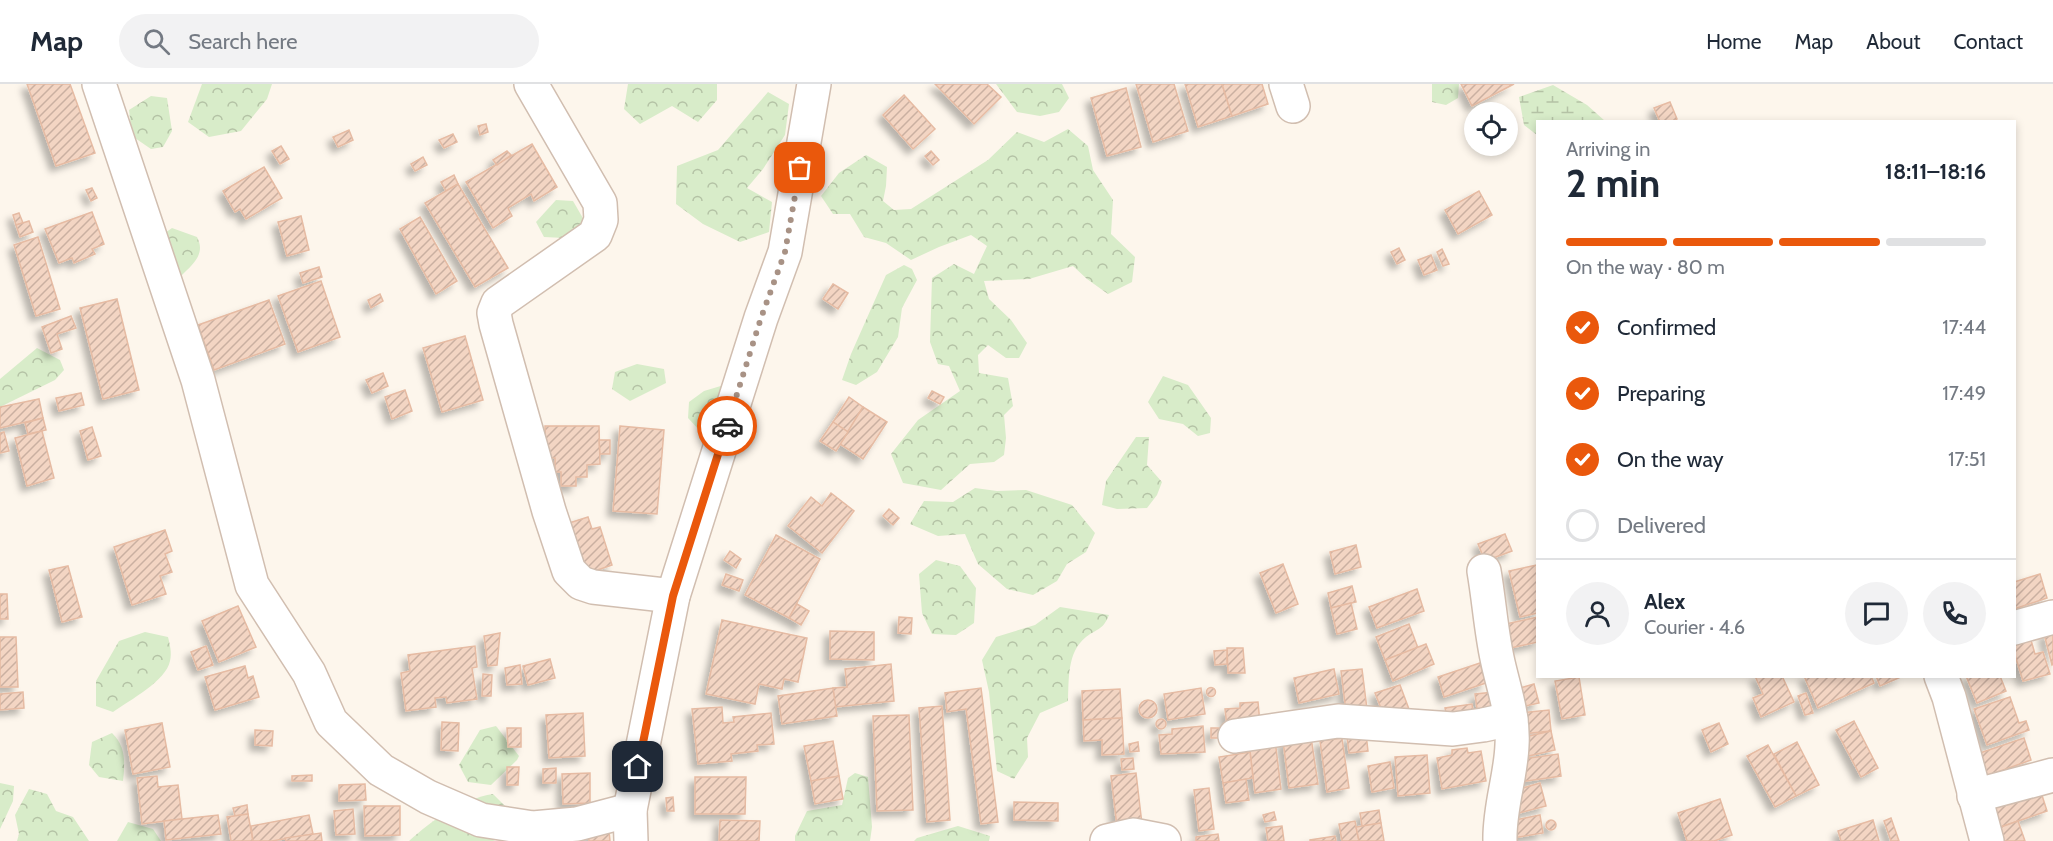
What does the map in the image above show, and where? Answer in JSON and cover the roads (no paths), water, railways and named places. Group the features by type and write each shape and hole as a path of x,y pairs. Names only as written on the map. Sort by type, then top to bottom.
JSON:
{"street":[{"path":"99,84 198,380 252,585 309,673 331,722 381,770 428,797 481,820 532,828 577,824 630,826 673,596 761,318 785,252 814,84"},
{"path":"531,84 600,203 601,220 595,235 498,303 494,313 496,324 549,511 569,571 581,583 593,587 673,596"},
{"path":"1484,572 1497,658 1511,719 1512,745 1500,841"},
{"path":"2016,627 2053,617"},
{"path":"1942,678 1949,697 1987,841"},
{"path":"1235,736 1338,721 1453,729 1511,719"},
{"path":"1974,796 2053,776"},
{"path":"1107,841 1133,835 1164,841"}]}
